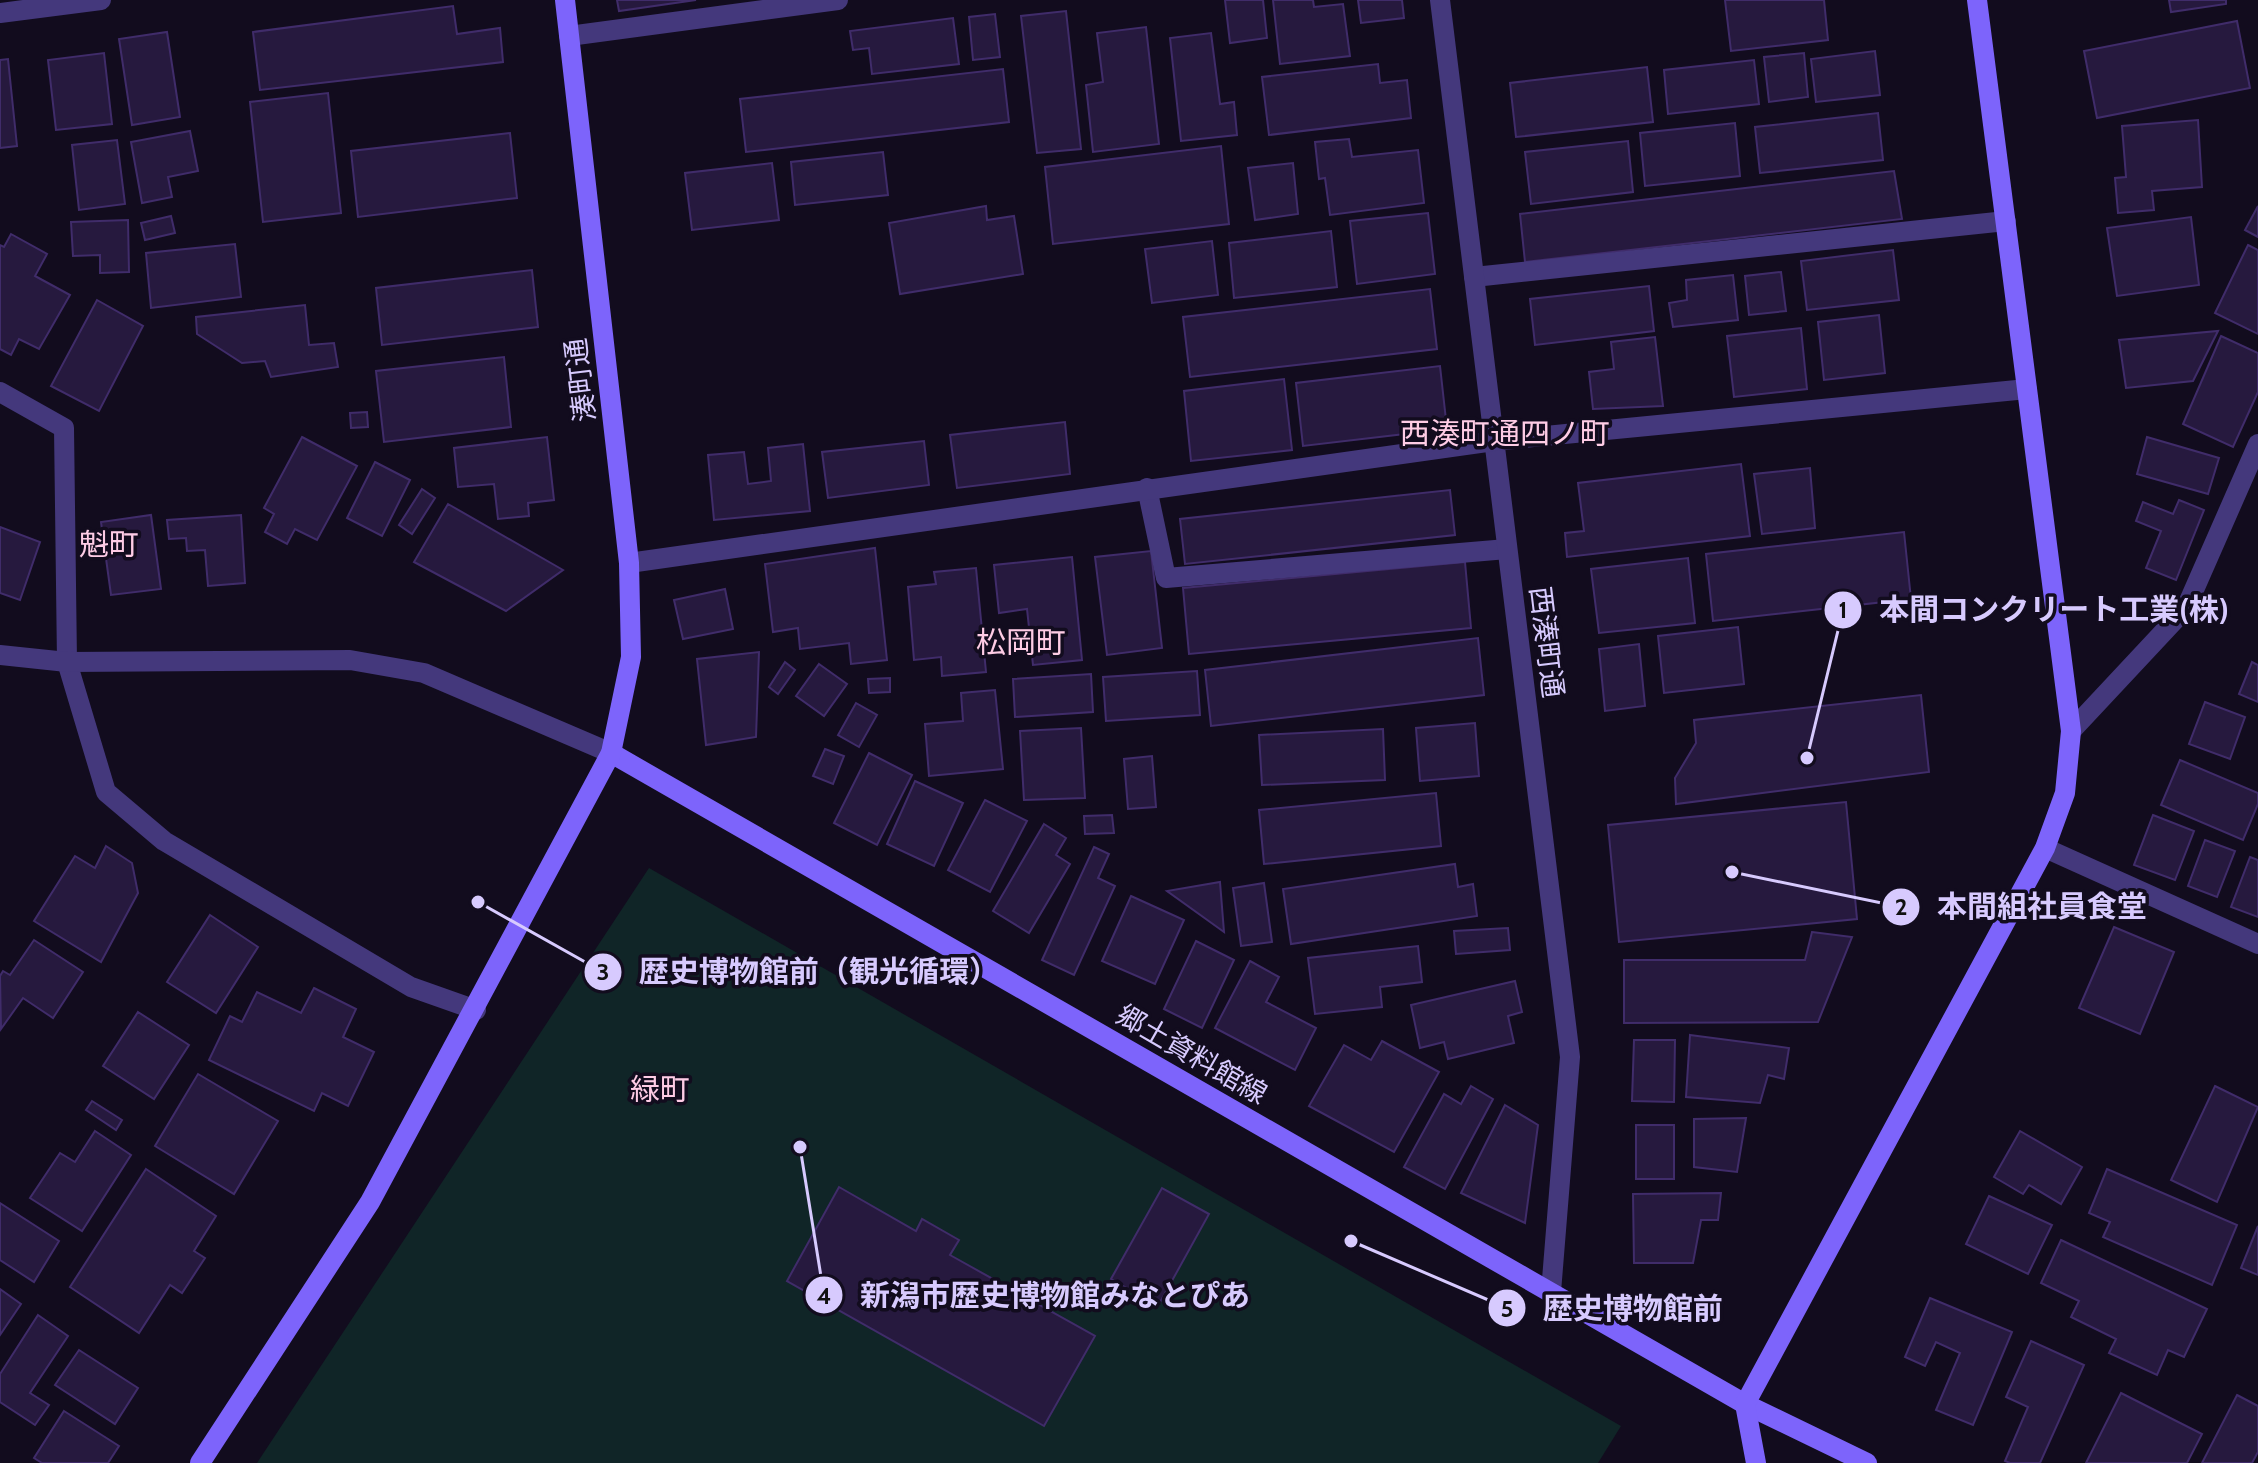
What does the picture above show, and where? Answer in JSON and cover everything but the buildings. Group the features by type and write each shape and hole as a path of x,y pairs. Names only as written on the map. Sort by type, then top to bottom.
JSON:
{"street":[{"path":"0,13 101,0"},
{"name":"湊町通","path":"200,1463 370,1202 476,1010 611,753 631,657 629,563 565,0"},
{"path":"569,36 838,0"},
{"name":"西湊町通","path":"1440,0 1570,1057 1551,1292"},
{"path":"1756,1463 1745,1404 2045,848 2065,793 2071,731 1977,0"},
{"path":"1474,277 2006,221"},
{"path":"629,563 1494,441 2027,389"},
{"path":"0,392 64,428 67,662 106,792 164,841 411,987 476,1010"},
{"path":"2071,731 2186,608 2258,444"},
{"path":"1147,488 1166,578 1507,549"},
{"path":"0,655 67,662 350,660 424,673 611,753"},
{"name":"郷土資料館線","path":"611,753 1745,1404 1867,1463"},
{"path":"2045,848 2258,944"}],"green space":[{"path":"649,868 1621,1426 1598,1463 257,1463"}],"place":[{"name":"本間コンクリート工業(株)","path":"1807,758"},
{"name":"本間組社員食堂","path":"1732,872"},
{"name":"歴史博物館前（観光循環）","path":"478,902"},
{"name":"新潟市歴史博物館みなとぴあ","path":"800,1147"},
{"name":"歴史博物館前","path":"1351,1241"}],"district":[{"name":"西湊町通四ノ町","path":"1505,433"},
{"name":"魁町","path":"109,544"},
{"name":"松岡町","path":"1021,642"},
{"name":"緑町","path":"660,1089"}]}
